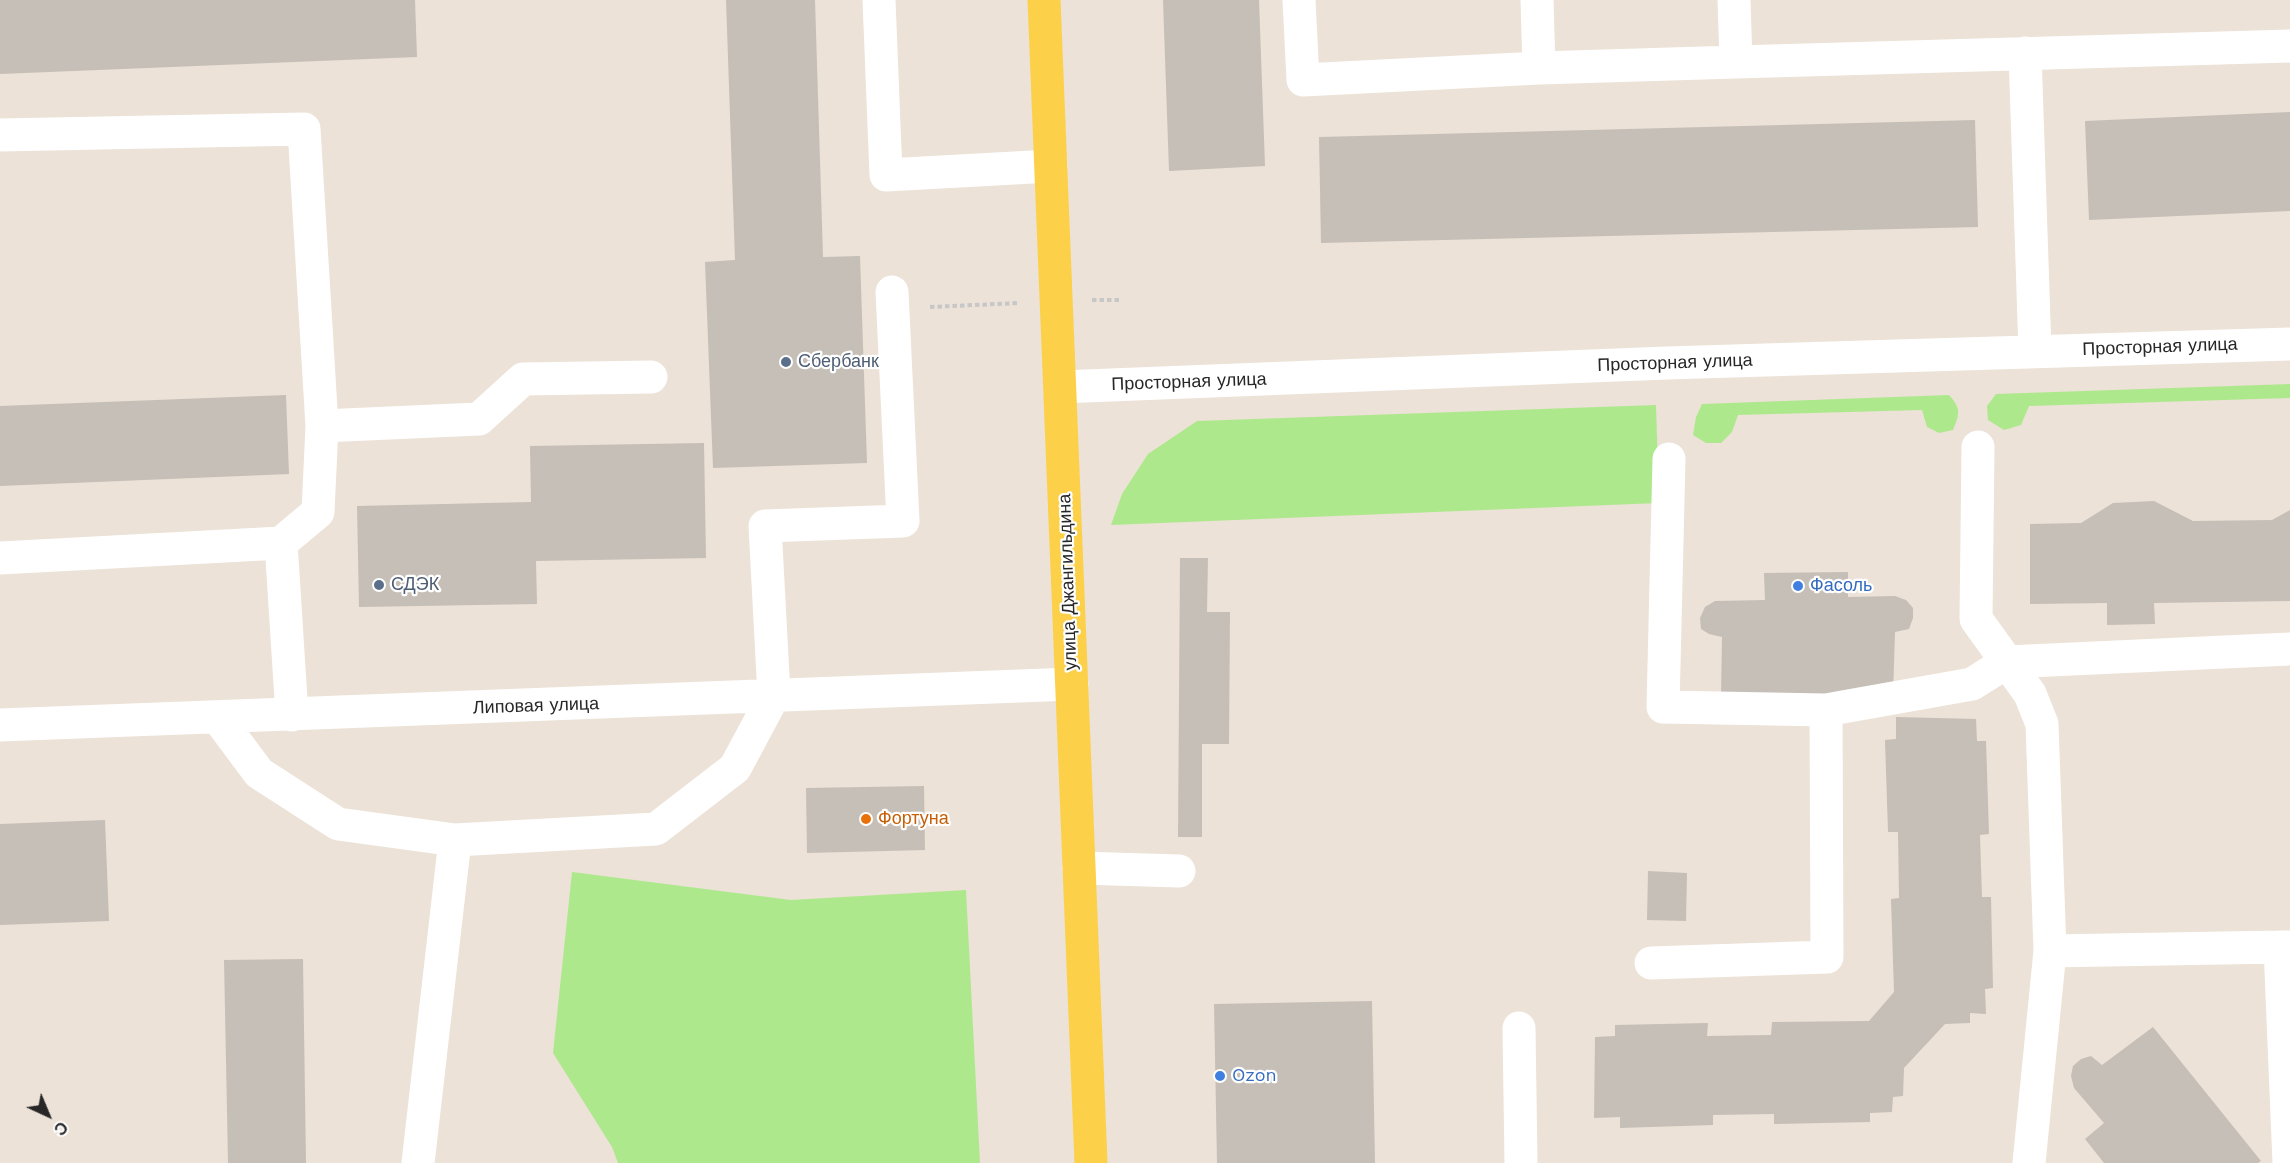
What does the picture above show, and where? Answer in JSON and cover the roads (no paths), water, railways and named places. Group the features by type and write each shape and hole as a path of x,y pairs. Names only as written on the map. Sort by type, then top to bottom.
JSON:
{"main road":[{"name":"улица Джангильдина","path":"1044,0 1092,1163"}],"street":[{"path":"879,0 886,175 1051,166"},
{"path":"1299,0 1303,80 1539,68 2290,46"},
{"path":"1537,0 1539,68"},
{"path":"1734,0 1736,62"},
{"path":"2025,53 2035,351"},
{"path":"0,135 303,129 321,426 318,512 281,543 0,558"},
{"path":"218,718 259,773 338,824 455,840 656,829 735,768 774,695 765,526 903,520 893,300"},
{"name":"Просторная улица","path":"1060,387 1643,364 2290,344"},
{"path":"321,426 479,419 523,379 651,377"},
{"path":"1978,447 1976,620 2030,694 2042,724 2050,951 2029,1163"},
{"path":"1669,459 1663,706 1826,710 1972,684 2007,662 2290,649"},
{"path":"281,543 292,715"},
{"name":"Липовая улица","path":"0,725 1072,684"},
{"path":"1651,963 1827,957 1826,710"},
{"path":"418,1163 455,840"},
{"path":"1079,868 1179,871"},
{"path":"2050,951 2285,947 2289,1163"},
{"path":"1519,1028 1521,1163"}],"place":[{"name":"Сбербанк","path":"786,362"},
{"name":"СДЭК","path":"379,585"},
{"name":"Фасоль","path":"1798,586"},
{"name":"Фортуна","path":"866,819"},
{"name":"Ozon","path":"1220,1076"}]}
